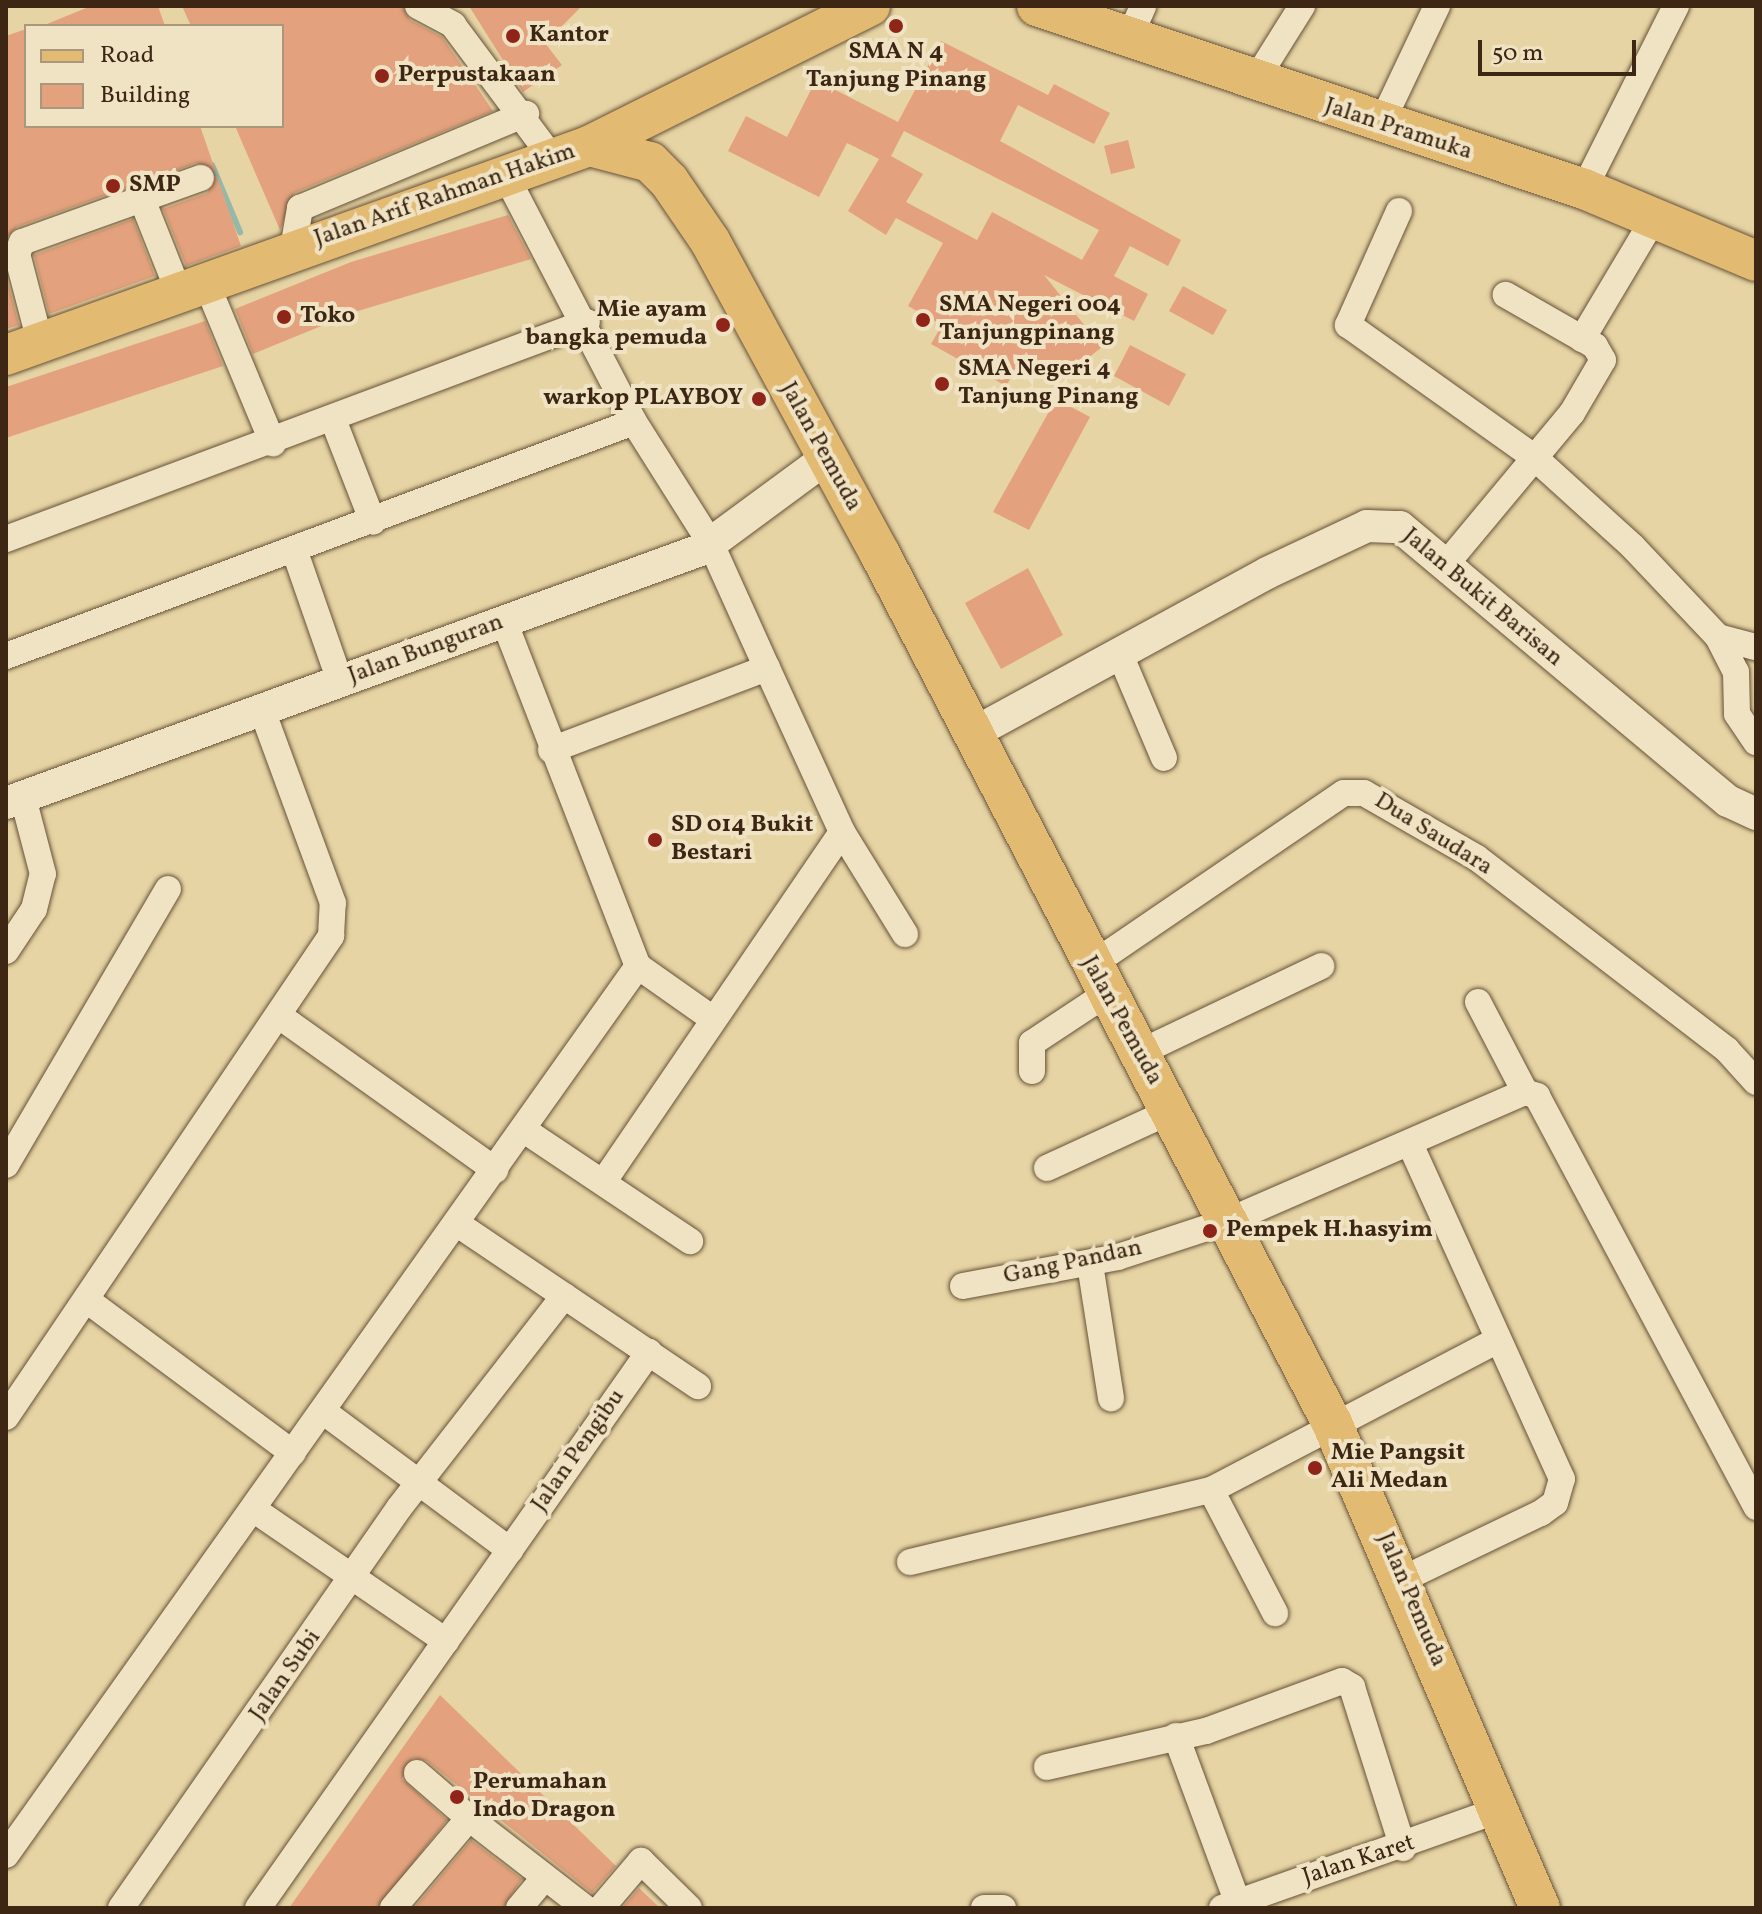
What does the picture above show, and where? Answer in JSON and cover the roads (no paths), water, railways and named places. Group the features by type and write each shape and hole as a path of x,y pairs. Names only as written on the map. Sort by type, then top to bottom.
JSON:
{"main road":[{"name":"Jalan Arif Rahman Hakim","path":"23,349 192,285 570,152 646,118 870,6"},
{"name":"Jalan Pramuka","path":"1037,6 1136,22 1255,81 1584,189 1756,261"},
{"path":"570,152 650,162 646,118"},
{"name":"Jalan Pemuda","path":"650,162 710,241 1098,980 1171,1111 1332,1423 1403,1579 1496,1811 1540,1908"}],"street":[{"path":"418,6 453,25 526,114 570,152"},
{"path":"1255,81 1302,6"},
{"path":"1381,124 1437,6"},
{"path":"1584,189 1676,6"},
{"path":"293,249 300,208 526,114"},
{"path":"506,176 587,322 634,422 711,544 842,832 905,934"},
{"path":"23,349 18,246 201,178"},
{"path":"143,202 192,285 273,443"},
{"path":"1399,211 1348,325 1535,458 1718,637 1736,672 1737,714 1756,742"},
{"path":"1582,339 1654,218"},
{"path":"1447,563 1535,458 1603,360 1582,339 1506,295"},
{"path":"6,539 334,422 587,322"},
{"path":"334,422 373,522"},
{"path":"6,656 295,552 634,422"},
{"name":"Jalan Bunguran","path":"11,800 711,544 825,459"},
{"name":"Jalan Bukit Barisan","path":"970,735 1119,652 1367,526 1400,527 1447,563 1728,801 1756,814"},
{"path":"295,552 340,681"},
{"path":"504,621 551,750 638,966 713,1019"},
{"path":"1718,637 1756,647"},
{"path":"1119,652 1164,758"},
{"path":"551,750 767,668"},
{"path":"6,1417 282,1018 331,936 333,903 262,710"},
{"name":"Dua Saudara","path":"1032,1071 1032,1043 1098,980 1344,793 1364,793 1477,858 1727,1050 1756,1082"},
{"path":"6,951 34,909 43,874 11,800"},
{"path":"604,1181 842,832"},
{"path":"6,1165 168,889"},
{"path":"6,1855 324,1412 638,966"},
{"path":"1139,1053 1321,966"},
{"path":"1478,1002 1525,1092 1537,1096 1750,1477 1756,1507"},
{"path":"282,1018 495,1170"},
{"name":"Gang Pandan","path":"963,1286 1090,1264 1228,1221 1411,1146 1525,1092"},
{"path":"1047,1168 1171,1111"},
{"path":"524,1130 690,1241"},
{"path":"1403,1579 1555,1503 1562,1479 1411,1146"},
{"path":"456,1223 698,1386"},
{"path":"1090,1264 1111,1398"},
{"name":"Jalan Subi","path":"121,1908 418,1483 564,1296"},
{"path":"88,1301 293,1453"},
{"path":"910,1562 1211,1490 1332,1423 1498,1340"},
{"name":"Jalan Pengibu","path":"258,1908 649,1352"},
{"path":"324,1412 510,1550"},
{"path":"1211,1490 1275,1613"},
{"path":"253,1509 446,1641"},
{"path":"1047,1767 1176,1736 1342,1681 1352,1687 1403,1848"},
{"path":"1176,1736 1230,1904"},
{"path":"417,1773 469,1818 585,1908"},
{"name":"Jalan Karet","path":"1230,1904 1267,1902 1496,1811"},
{"path":"393,1908 469,1818"},
{"path":"601,1908 641,1861 689,1908"},
{"path":"519,1908 544,1878"},
{"path":"984,1908 1003,1908"}],"waterway":[{"path":"212,165 240,232"}],"place":[{"name":"SMA N 4 Tanjung Pinang","path":"896,26"},
{"name":"Kantor","path":"513,36"},
{"name":"Perpustakaan","path":"382,76"},
{"name":"SMP","path":"113,186"},
{"name":"Toko","path":"284,317"},
{"name":"SMA Negeri 004 Tanjungpinang","path":"923,320"},
{"name":"Mie ayam bangka pemuda","path":"723,325"},
{"name":"SMA Negeri 4 Tanjung Pinang","path":"942,384"},
{"name":"warkop PLAYBOY","path":"759,399"},
{"name":"SD 014 Bukit Bestari","path":"655,840"},
{"name":"Pempek H.hasyim","path":"1210,1231"},
{"name":"Mie Pangsit Ali Medan","path":"1315,1468"},
{"name":"Perumahan Indo Dragon","path":"457,1797"}]}
